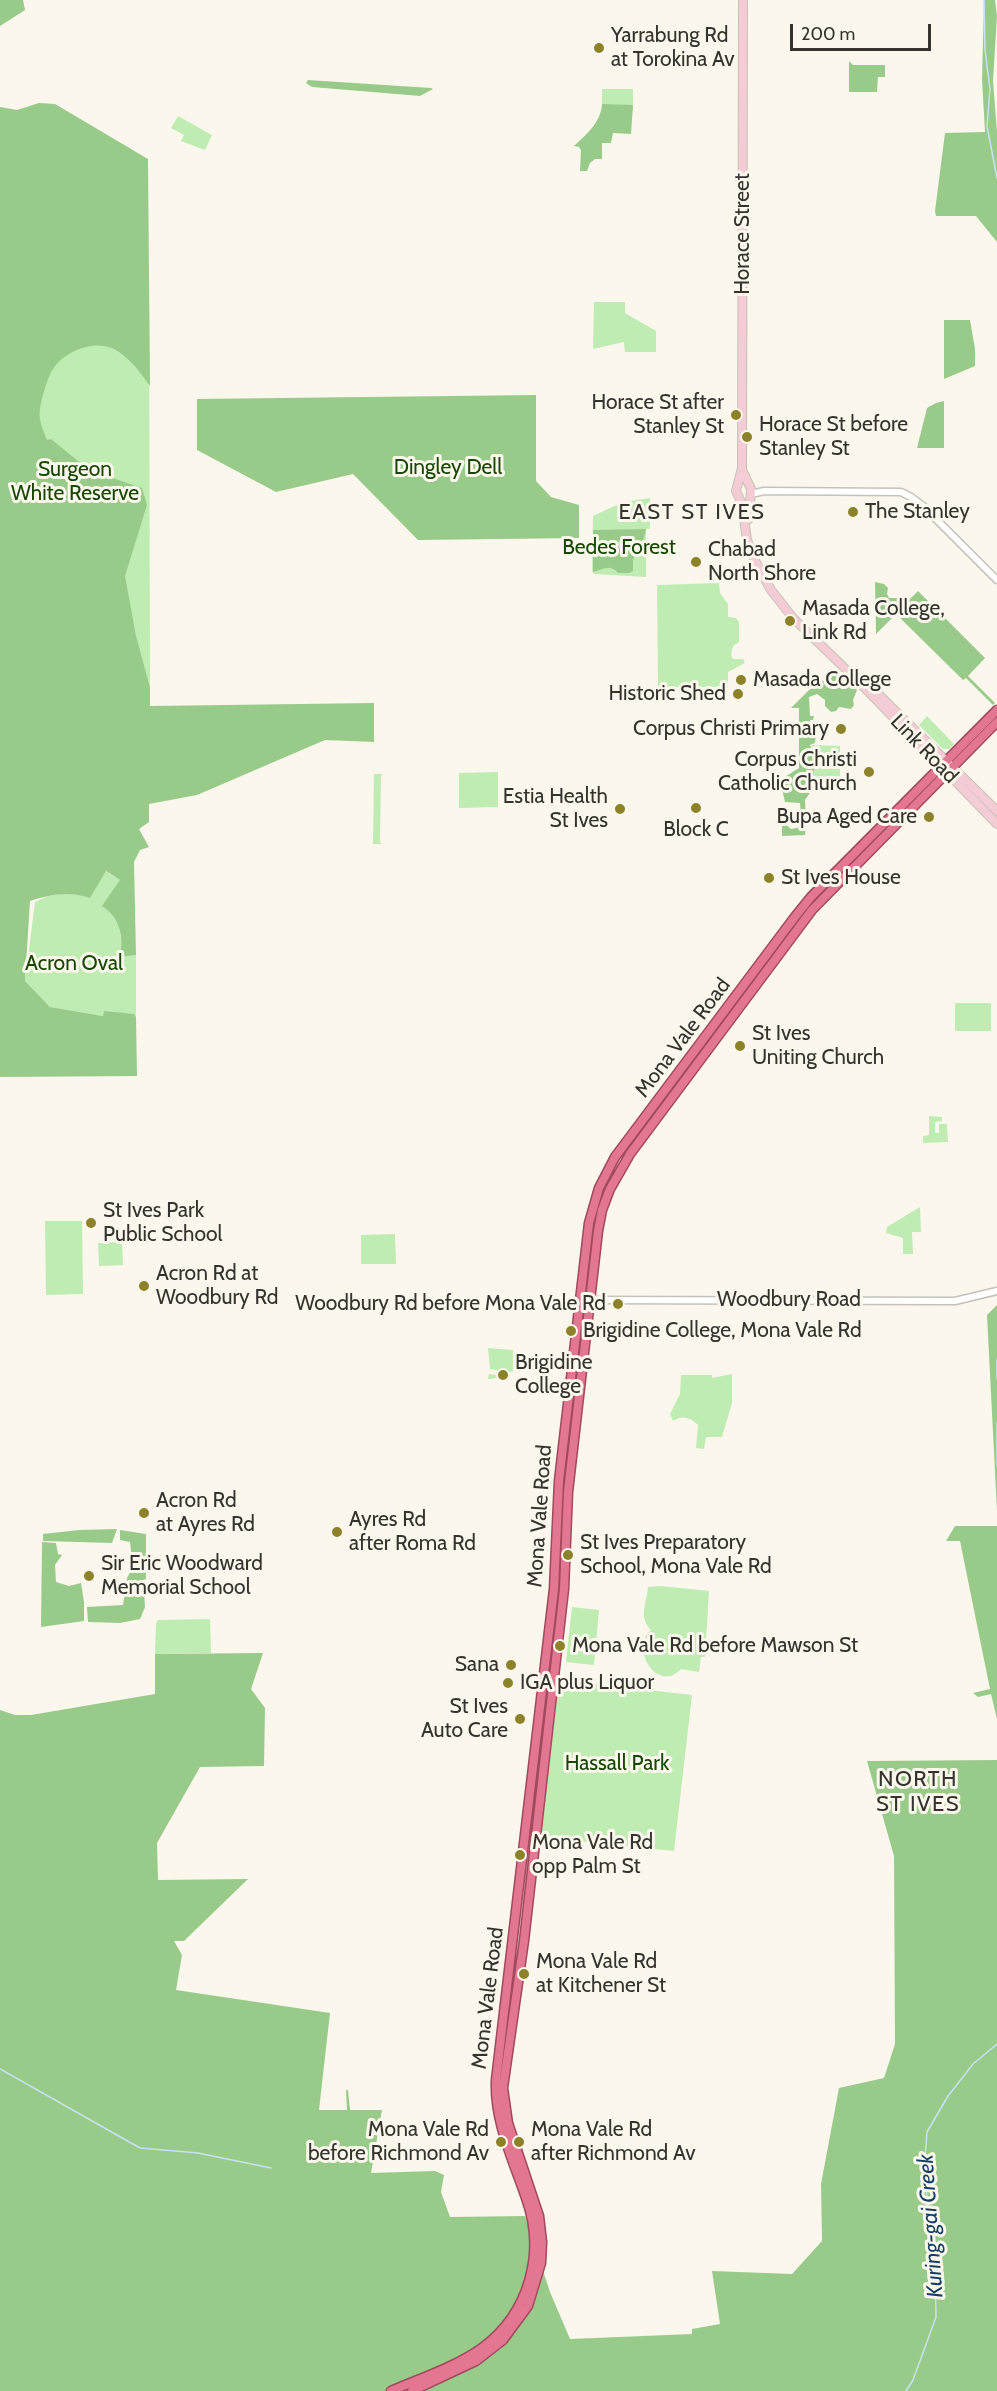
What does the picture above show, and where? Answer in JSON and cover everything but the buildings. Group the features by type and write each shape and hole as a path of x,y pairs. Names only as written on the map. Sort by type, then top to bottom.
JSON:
{"highway":[{"name":"Mona Vale Road","path":"946,767 997,710"},
{"name":"Mona Vale Road","path":"412,2391 476,2361 503,2340 528,2306 542,2263 539,2217 508,2123 503,2088 524,1941 564,1589 567,1560 568,1492 591,1213 599,1188 615,1158 805,904 946,767 997,722"},
{"name":"Mona Vale Road","path":"391,2391 466,2357 493,2338 519,2307 534,2263 536,2244 531,2214 501,2125 496,2089 554,1589 559,1481 584,1300"}],"main road":[{"name":"Horace Street","path":"738,484 742,468 743,0"},
{"name":"Horace Street","path":"742,468 750,491"},
{"path":"738,484 743,483 750,491 739,498"},
{"name":"Link Road","path":"738,484 736,491 742,504 745,530 752,554 782,606 946,767 997,811"},
{"name":"Link Road","path":"750,491 749,525 753,547 778,594 946,767 997,824"}],"street":[{"path":"750,491 901,492 923,506 997,580"},
{"name":"Woodbury Road","path":"584,1300 955,1301 997,1291"}],"green space":[{"path":"0,0 23,0 25,10 0,26"},
{"path":"984,0 995,0 997,16 993,81 997,132 997,242 976,216 936,216 935,211 945,133 985,132 982,79"},
{"path":"849,61 853,65 885,65 885,77 878,77 877,92 849,92"},
{"path":"308,80 433,89 420,96 312,87 306,83"},
{"path":"602,89 633,89 633,111 602,111"},
{"path":"39,103 55,104 148,159 150,386 134,365 114,349 98,345 80,348 64,357 53,369 45,388 40,413 41,425 47,440 51,439 89,470 142,488 147,505 125,576 136,636 150,688 150,706 374,703 374,742 325,740 197,795 149,804 149,822 139,829 149,847 140,850 134,862 136,955 120,957 121,935 117,922 102,906 120,880 106,871 90,898 60,894 30,901 25,981 50,1007 103,1016 104,1011 134,1014 136,1017 137,1076 0,1077 0,107 17,110"},
{"path":"602,104 633,105 631,134 613,133 611,143 602,143 602,159 595,159 590,163 587,171 580,171 581,150 574,146 596,122"},
{"path":"178,116 212,135 205,150 181,141 184,135 171,128"},
{"name":"Surgeon White Reserve","path":"149,269 150,688 38,692 0,270"},
{"path":"594,302 625,302 625,313 656,331 656,352 625,352 624,342 593,349"},
{"path":"944,320 970,320 975,349 975,366 944,379"},
{"name":"Dingley Dell","path":"536,395 536,481 551,497 579,505 579,538 418,540 353,474 276,492 197,450 197,399"},
{"path":"944,401 944,448 917,448 927,408"},
{"name":"Bedes Forest","path":"650,498 650,529 646,529 646,577 594,574 592,570 593,516 623,502"},
{"path":"646,529 643,541 627,539 619,541 617,545 621,551 637,550 633,560 633,571 618,573 609,568 593,572 593,530"},
{"path":"875,582 884,584 888,588 889,598 897,598 904,605 918,591 985,658 968,676 995,703 993,705 966,678 963,680 896,614 876,634"},
{"path":"719,583 720,593 728,604 728,617 736,618 739,622 739,642 733,646 731,655 733,659 743,659 745,663 728,672 728,687 658,687 657,585"},
{"path":"837,671 857,690 853,700 854,705 851,709 839,707 836,711 831,712 825,706 825,700 817,694 809,697 810,716 814,716 813,720 810,720 811,726 814,727 812,731 816,735 815,743 810,745 814,755 814,775 808,777 812,790 805,800 805,835 782,836 782,821 791,829 802,827 800,803 785,802 780,780 799,768 799,708 791,708 808,691"},
{"path":"927,716 954,744 949,749 943,749 919,725"},
{"path":"812,745 840,746 840,790 813,790"},
{"path":"498,772 498,807 459,808 459,773"},
{"path":"374,774 383,774 381,776 380,842 382,844 373,844"},
{"name":"Acron Oval","path":"105,871 120,880 110,911 119,926 122,946 127,956 136,955 136,1017 134,1014 104,1012 103,1016 50,1007 25,981 35,902 62,894 76,894 90,898"},
{"path":"955,1003 991,1003 991,1031 955,1031"},
{"path":"929,1116 942,1117 942,1121 935,1122 935,1133 939,1133 939,1124 947,1124 948,1142 923,1143 923,1136 929,1135"},
{"path":"920,1207 921,1232 912,1232 913,1254 903,1254 903,1238 886,1233 887,1227"},
{"path":"45,1221 82,1221 83,1294 46,1295"},
{"path":"395,1234 396,1264 361,1264 361,1235"},
{"path":"122,1242 123,1265 99,1266 98,1243"},
{"path":"997,1305 997,1511 987,1315"},
{"path":"488,1348 513,1350 513,1371 488,1379 489,1374 496,1375 497,1370 490,1369"},
{"path":"732,1374 732,1403 722,1437 706,1437 704,1449 696,1448 698,1425 686,1418 673,1421 670,1414 680,1394 681,1375 712,1375 712,1378"},
{"path":"955,1526 997,1526 997,1719 991,1694 978,1697 973,1693 990,1689 960,1541 946,1541"},
{"path":"117,1529 112,1543 43,1541 43,1534"},
{"path":"120,1530 146,1534 146,1579 143,1580 145,1607 140,1619 120,1623 88,1622 87,1607 123,1605 127,1578 133,1567 130,1542 120,1540"},
{"path":"42,1542 56,1543 58,1554 62,1555 55,1565 56,1582 69,1586 81,1583 84,1621 41,1627"},
{"path":"661,1586 709,1591 705,1657 701,1657 699,1672 681,1669 672,1675 664,1676 656,1673 649,1666 645,1657 643,1648 645,1638 651,1630 644,1615 648,1587"},
{"path":"572,1607 599,1610 594,1665 566,1662"},
{"path":"210,1619 211,1653 155,1654 158,1620"},
{"path":"263,1653 251,1689 265,1708 264,1766 200,1767 157,1843 158,1880 248,1879 184,1941 174,1941 182,1955 176,1990 330,2013 319,2110 347,2110 346,2090 348,2090 350,2110 382,2110 371,2173 435,2171 444,2175 441,2192 450,2217 525,2216 550,2292 570,2339 692,2334 692,2329 720,2324 712,2271 792,2274 822,2241 821,2184 839,2088 884,2078 895,2044 894,1856 867,1761 997,1760 997,2391 0,2391 0,1710 15,1715 31,1715 155,1694 155,1654"},
{"name":"Hassall Park","path":"561,1680 692,1695 674,1851 548,1838 541,1833"}],"waterway":[{"path":"984,0 985,50 990,89 987,126 997,178"},
{"name":"Kuring-gai Creek","path":"997,1359 997,1379"},
{"name":"Kuring-gai Creek","path":"997,1422 997,1466"},
{"name":"Kuring-gai Creek","path":"906,2391 913,2380 936,2317 935,2270 924,2170 927,2132 948,2096 973,2064 997,2044"},
{"path":"0,2069 140,2148 198,2153 271,2168"}],"place":[{"name":"Yarrabung Rd at Torokina Av","path":"599,48"},
{"name":"Horace St after Stanley St","path":"736,415"},
{"name":"Horace St before Stanley St","path":"747,437"},
{"name":"The Stanley","path":"853,512"},
{"name":"Chabad North Shore","path":"696,562"},
{"name":"Masada College, Link Rd","path":"790,621"},
{"name":"Masada College","path":"741,680"},
{"name":"Historic Shed","path":"738,694"},
{"name":"Corpus Christi Primary","path":"841,729"},
{"name":"Corpus Christi Catholic Church","path":"869,772"},
{"name":"Block C","path":"696,808"},
{"name":"Estia Health St Ives","path":"620,809"},
{"name":"Bupa Aged Care","path":"929,817"},
{"name":"St Ives House","path":"769,878"},
{"name":"St Ives Uniting Church","path":"740,1046"},
{"name":"St Ives Park Public School","path":"91,1223"},
{"name":"Acron Rd at Woodbury Rd","path":"144,1286"},
{"name":"Woodbury Rd before Mona Vale Rd","path":"618,1304"},
{"name":"Brigidine College, Mona Vale Rd","path":"571,1331"},
{"name":"Brigidine College","path":"503,1375"},
{"name":"Acron Rd at Ayres Rd","path":"144,1513"},
{"name":"Ayres Rd after Roma Rd","path":"337,1532"},
{"name":"St Ives Preparatory School, Mona Vale Rd","path":"568,1555"},
{"name":"Sir Eric Woodward Memorial School","path":"89,1576"},
{"name":"Mona Vale Rd before Mawson St","path":"560,1646"},
{"name":"Sana","path":"511,1665"},
{"name":"IGA plus Liquor","path":"508,1683"},
{"name":"St Ives Auto Care","path":"520,1719"},
{"name":"Mona Vale Rd opp Palm St","path":"520,1855"},
{"name":"Mona Vale Rd at Kitchener St","path":"524,1974"},
{"name":"Mona Vale Rd before Richmond Av","path":"501,2142"},
{"name":"Mona Vale Rd after Richmond Av","path":"519,2142"}],"district":[{"name":"EAST ST IVES","path":"692,513"},
{"name":"NORTH ST IVES","path":"918,1793"}]}
